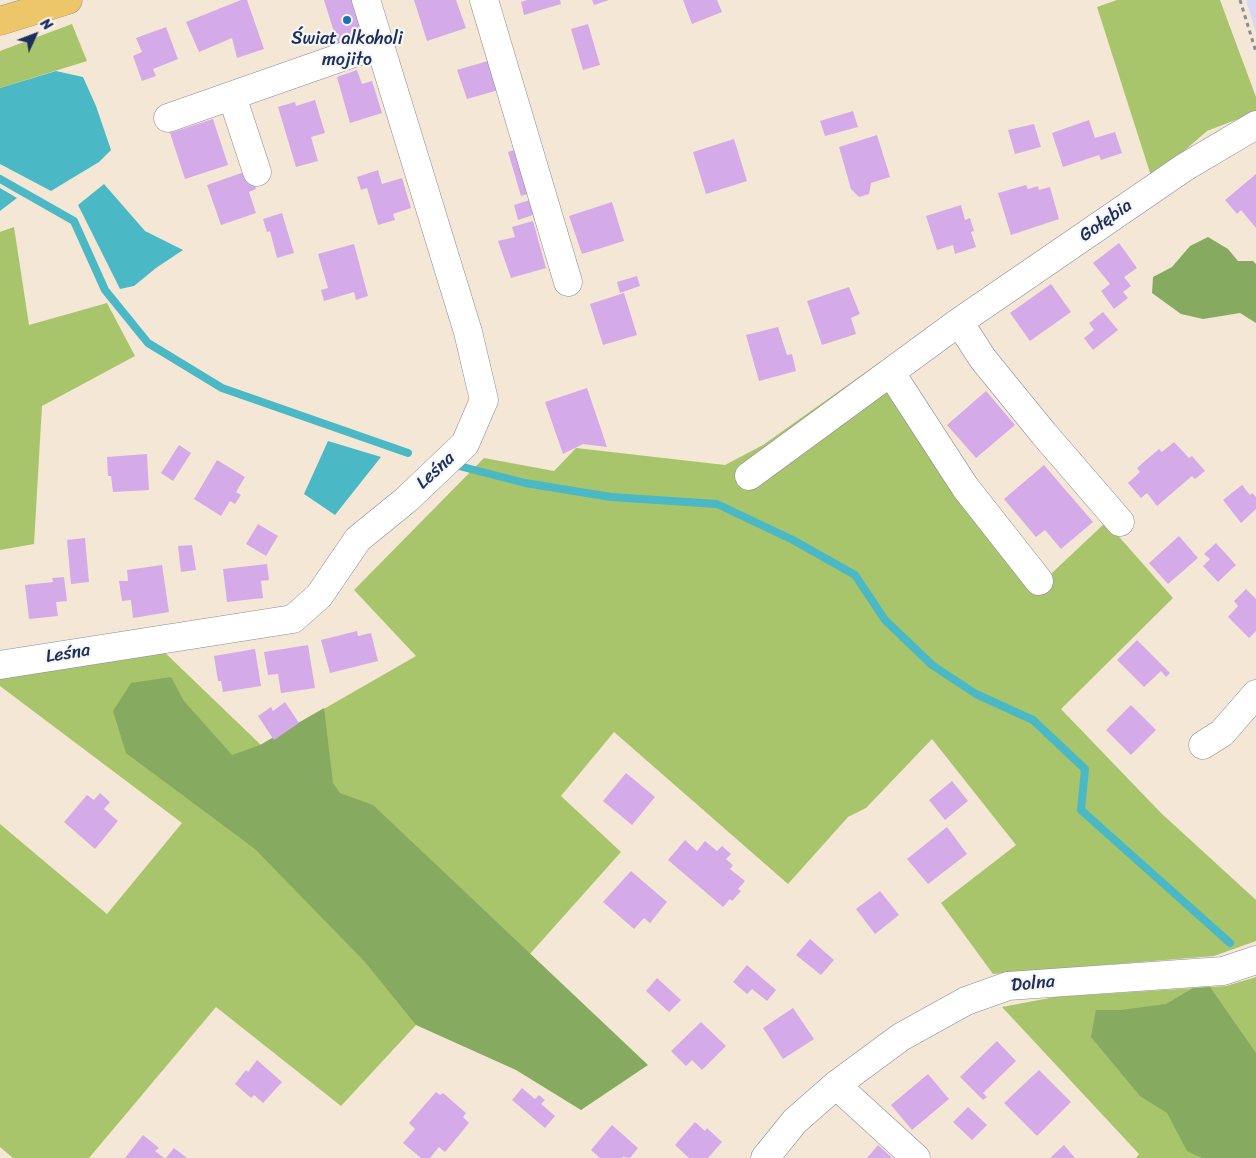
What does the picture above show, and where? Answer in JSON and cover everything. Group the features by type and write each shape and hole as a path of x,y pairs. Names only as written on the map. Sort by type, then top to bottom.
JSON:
{"main road":[{"path":"0,21 57,2"}],"street":[{"name":"Leśna","path":"0,664 293,619 319,596 358,539 406,500 465,444 484,400 468,332 366,0"},
{"path":"484,0 568,282"},
{"path":"168,118 379,44"},
{"path":"232,96 257,172"},
{"name":"Gołębia","path":"749,476 959,322 1185,167 1256,125"},
{"path":"959,322 983,359 1044,434 1120,522"},
{"path":"891,372 964,486 1039,581"},
{"path":"1203,745 1222,733 1256,694"},
{"name":"Dolna","path":"765,1158 794,1121 836,1085 901,1037 966,1001 1008,986 1223,971 1256,960"},
{"path":"836,1085 916,1158"}],"path":[{"path":"1240,0 1256,52"}],"shaded area":[{"path":"1246,0 1256,0 1256,33"}],"green space":[{"path":"1117,0 1220,0 1256,97 1256,112 1207,131 1152,179 1097,7"},
{"path":"72,24 87,61 0,88 0,51"},
{"path":"14,227 29,325 107,303 135,356 42,406 34,544 0,550 0,232"},
{"path":"1208,237 1228,249 1238,261 1253,261 1256,264 1256,323 1240,313 1203,319 1181,314 1152,293 1153,277 1172,267 1190,246"},
{"path":"880,362 935,465 1036,588 1106,522 1173,598 1061,709 1161,813 1256,900 1256,941 1214,956 993,974 941,903 1016,845 932,739 866,808 848,817 788,884 614,732 561,796 621,852 529,955 416,1025 341,1106 216,1007 89,1158 13,1158 0,1147 0,824 107,914 182,823 0,686 0,679 159,647 261,745 416,656 354,590 484,458 554,471 576,448 725,465 763,445"},
{"path":"171,677 184,701 232,755 260,745 324,708 333,783 340,793 373,805 648,1065 581,1110 516,1070 416,1025 365,962 255,849 126,753 113,711 131,683"},
{"path":"1256,977 1256,1158 1136,1158 1139,1154 1002,1007 1055,997 1226,986"},
{"path":"1210,987 1256,1053 1256,1158 1202,1158 1187,1151 1167,1113 1140,1096 1091,1037 1096,1010 1121,1010 1166,1004 1193,988"}],"water":[{"path":"56,71 83,77 96,106 111,150 99,162 51,191 0,164 0,88"},
{"path":"104,184 145,231 183,250 134,286 120,289 78,205"},
{"path":"0,188 17,198 0,211"},
{"path":"328,441 381,457 335,515 304,494"}],"building":[{"path":"241,0 247,0 264,49 237,58 232,38 199,52 186,22"},
{"name":"Świat alkoholi mojito","path":"324,0 357,0 371,41 340,51"},
{"path":"414,0 456,0 466,28 427,41"},
{"path":"527,0 560,0 561,4 524,15 521,2"},
{"path":"592,0 609,0 594,5"},
{"path":"683,0 717,0 722,12 692,24"},
{"path":"588,24 600,65 583,70 571,29"},
{"path":"166,27 178,59 153,69 156,76 142,81 133,56 142,52 136,38"},
{"path":"491,60 502,89 467,99 457,70"},
{"path":"357,70 362,84 372,81 382,113 350,123 337,77"},
{"path":"315,100 325,133 311,137 318,161 296,167 278,107 295,102 296,106"},
{"path":"853,111 858,127 825,136 820,121"},
{"path":"213,119 228,165 185,179 170,133"},
{"path":"1089,120 1095,138 1115,132 1122,153 1101,160 1099,155 1063,167 1052,133"},
{"path":"1034,124 1041,147 1015,154 1008,130"},
{"path":"877,135 890,177 871,183 869,194 859,197 851,189 839,147"},
{"path":"734,139 747,181 706,194 693,152"},
{"path":"524,147 537,191 521,196 508,152"},
{"path":"250,170 256,189 249,192 256,213 221,225 207,185"},
{"path":"378,170 382,184 402,178 411,208 393,214 395,220 378,225 367,188 361,190 357,177"},
{"path":"1256,174 1256,228 1241,210 1237,214 1225,200"},
{"path":"1026,185 1028,189 1038,186 1039,190 1050,187 1059,219 1011,235 998,193"},
{"path":"542,196 549,216 534,220 533,215 518,220 514,205"},
{"path":"612,202 624,241 582,254 569,216"},
{"path":"961,205 965,220 970,218 974,231 971,232 976,247 955,254 953,245 937,250 926,216"},
{"path":"282,213 294,253 277,258 270,231 267,232 263,219"},
{"path":"533,221 546,268 511,278 498,241 515,237 512,227"},
{"path":"1119,243 1137,268 1124,277 1131,286 1123,292 1128,298 1114,309 1101,291 1110,284 1093,263"},
{"path":"354,244 368,296 356,300 354,292 324,301 321,290 328,288 318,254"},
{"path":"637,276 640,286 620,293 617,282"},
{"path":"1051,284 1071,312 1030,341 1010,313"},
{"path":"849,287 860,314 851,318 856,334 822,345 807,301"},
{"path":"624,293 637,335 603,345 590,304"},
{"path":"1103,312 1118,330 1093,350 1084,338 1094,330 1089,323"},
{"path":"778,327 787,355 792,354 796,371 759,381 746,335"},
{"path":"587,388 607,447 583,444 563,454 545,402"},
{"path":"986,391 1015,425 976,458 947,425"},
{"path":"1174,442 1189,458 1192,456 1205,471 1195,479 1192,476 1157,506 1147,493 1141,498 1128,483 1140,472 1137,468 1159,449 1162,452"},
{"path":"179,445 191,453 173,481 161,473"},
{"path":"147,454 149,490 113,492 111,476 108,476 107,457"},
{"path":"217,460 245,477 236,492 241,495 235,504 230,501 221,516 194,499"},
{"path":"1044,465 1093,522 1061,549 1045,530 1036,537 1004,499"},
{"path":"1242,485 1250,495 1252,493 1256,497 1256,509 1241,523 1223,500"},
{"path":"258,524 278,536 266,556 246,544"},
{"path":"1179,536 1198,558 1168,584 1149,563"},
{"path":"85,538 89,582 71,584 67,540"},
{"path":"1216,543 1236,565 1218,582 1203,566 1210,559 1204,554"},
{"path":"192,545 196,570 181,572 178,546"},
{"path":"267,564 269,580 261,581 263,598 227,602 223,569"},
{"path":"162,565 169,612 133,618 131,600 122,601 119,581 128,581 127,570"},
{"path":"64,577 67,601 56,602 58,616 29,619 25,585 53,582 52,578"},
{"path":"1246,589 1256,599 1256,631 1249,638 1228,617 1238,606 1234,601"},
{"path":"357,631 358,636 371,633 378,661 330,673 321,640"},
{"path":"1137,640 1170,673 1166,677 1161,671 1144,687 1117,660"},
{"path":"308,645 315,688 281,693 278,674 268,675 264,652"},
{"path":"255,649 261,686 223,692 221,681 218,681 214,656"},
{"path":"285,702 299,723 274,740 258,716 271,707 273,711"},
{"path":"1131,705 1156,730 1131,755 1106,730"},
{"path":"626,773 655,797 632,825 603,801"},
{"path":"952,781 968,801 945,820 929,800"},
{"path":"100,793 110,802 104,809 118,821 95,849 64,822 87,795 94,800"},
{"path":"947,827 967,854 928,884 907,859"},
{"path":"685,840 697,851 705,841 717,851 722,846 731,854 726,859 733,865 730,869 745,881 738,889 741,891 723,907 668,860"},
{"path":"631,871 667,902 650,923 644,918 634,929 603,902"},
{"path":"880,891 899,915 875,934 856,909"},
{"path":"810,939 834,960 821,975 796,955"},
{"path":"747,965 776,990 767,1001 752,989 747,994 733,982"},
{"path":"657,978 681,1000 669,1012 646,991"},
{"path":"793,1008 814,1039 783,1059 763,1028"},
{"path":"701,1022 726,1046 702,1070 692,1060 686,1066 671,1051"},
{"path":"997,1041 1016,1061 983,1093 987,1097 983,1100 960,1077"},
{"path":"257,1060 282,1082 263,1103 254,1095 251,1098 235,1084"},
{"path":"1039,1070 1071,1102 1037,1136 1004,1103"},
{"path":"928,1074 949,1099 912,1130 891,1105"},
{"path":"522,1088 535,1099 539,1095 545,1100 541,1104 555,1116 545,1128 512,1100"},
{"path":"436,1092 440,1095 443,1093 466,1113 463,1117 469,1123 445,1152 439,1147 430,1158 421,1158 403,1143 415,1129 409,1123"},
{"path":"968,1107 987,1125 972,1140 953,1122"},
{"path":"695,1122 705,1131 707,1128 722,1142 708,1158 689,1158 675,1145"},
{"path":"612,1125 638,1148 630,1158 600,1158 591,1150"},
{"path":"143,1135 159,1148 155,1151 164,1158 125,1158"},
{"path":"878,1145 888,1154 892,1158 867,1158"},
{"path":"1064,1145 1075,1158 1050,1158"},
{"path":"174,1148 187,1158 166,1158"}],"waterway":[{"path":"0,179 74,221 105,290 148,343 222,388 408,453"},
{"path":"455,465 525,483 611,497 717,504 793,540 855,575 885,620 932,665 976,694 1033,720 1085,769 1081,810 1230,943"}],"place":[{"name":"Świat alkoholi mojito","path":"347,20"}]}
